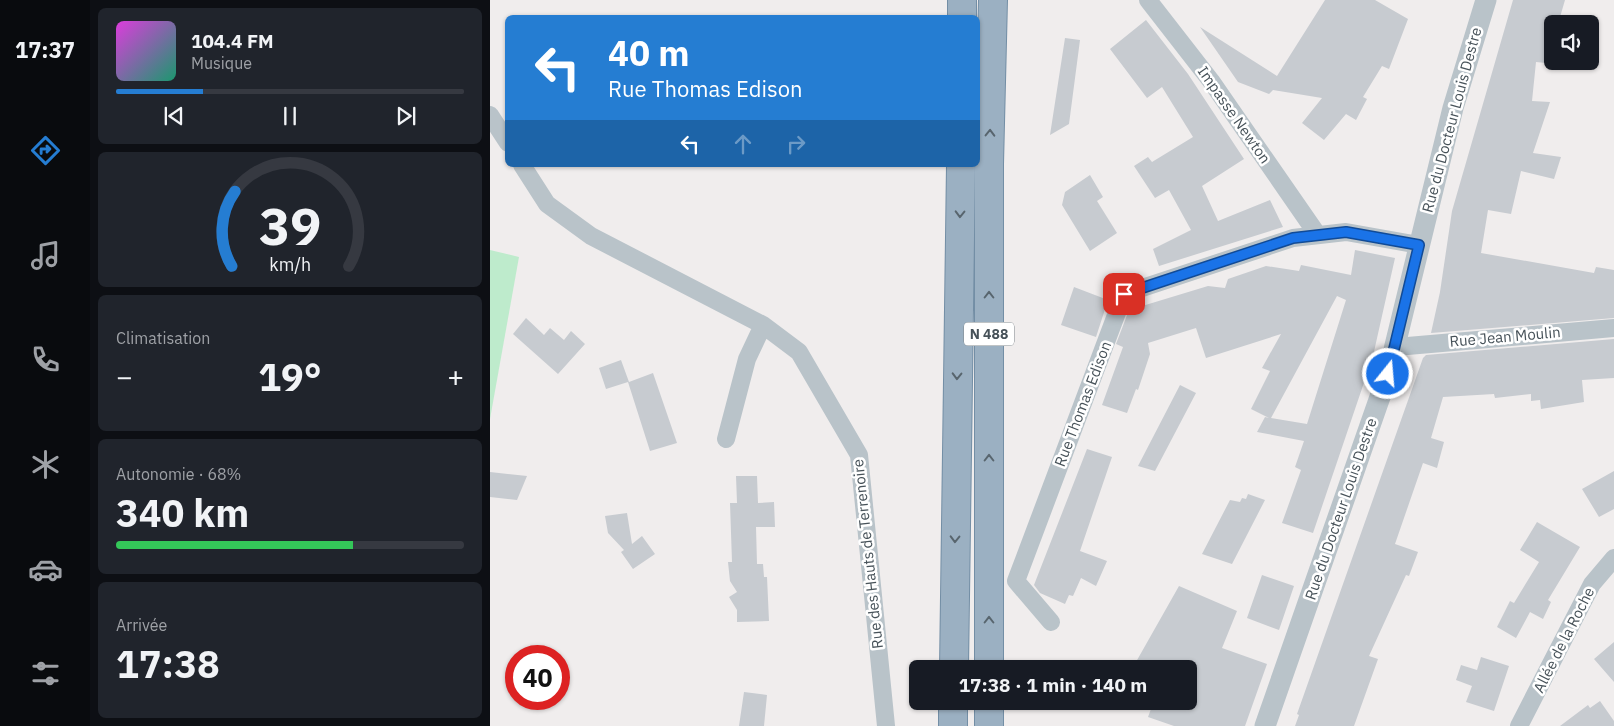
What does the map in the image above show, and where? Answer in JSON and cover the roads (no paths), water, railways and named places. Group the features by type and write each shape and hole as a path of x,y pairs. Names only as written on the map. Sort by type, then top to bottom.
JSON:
{"highway":[{"path":"962,0 962,15"},
{"name":"N 488","path":"989,660 989,164 993,0"},
{"name":"N 488","path":"954,660 961,167"},
{"path":"953,710 953,726"},
{"path":"989,710 989,726"}],"street":[{"name":"Impasse Newton","path":"1148,0 1211,81 1317,234"},
{"name":"Rue du Docteur Louis Destre","path":"1265,726 1347,494 1396,347 1453,108 1486,0"},
{"path":"490,115 505,138"},
{"name":"Rue des Hauts de Terrenoire","path":"523,167 547,204 591,236 763,324 799,352 859,455 886,726"},
{"name":"Rue Thomas Edison","path":"1051,622 1016,582 1124,294 1293,238 1317,234 1346,232 1419,245"},
{"path":"726,439 747,358 763,324"},
{"name":"Rue Jean Moulin","path":"1396,347 1614,328"},
{"name":"Allée de la Roche","path":"1519,726 1592,584 1614,558"}]}
